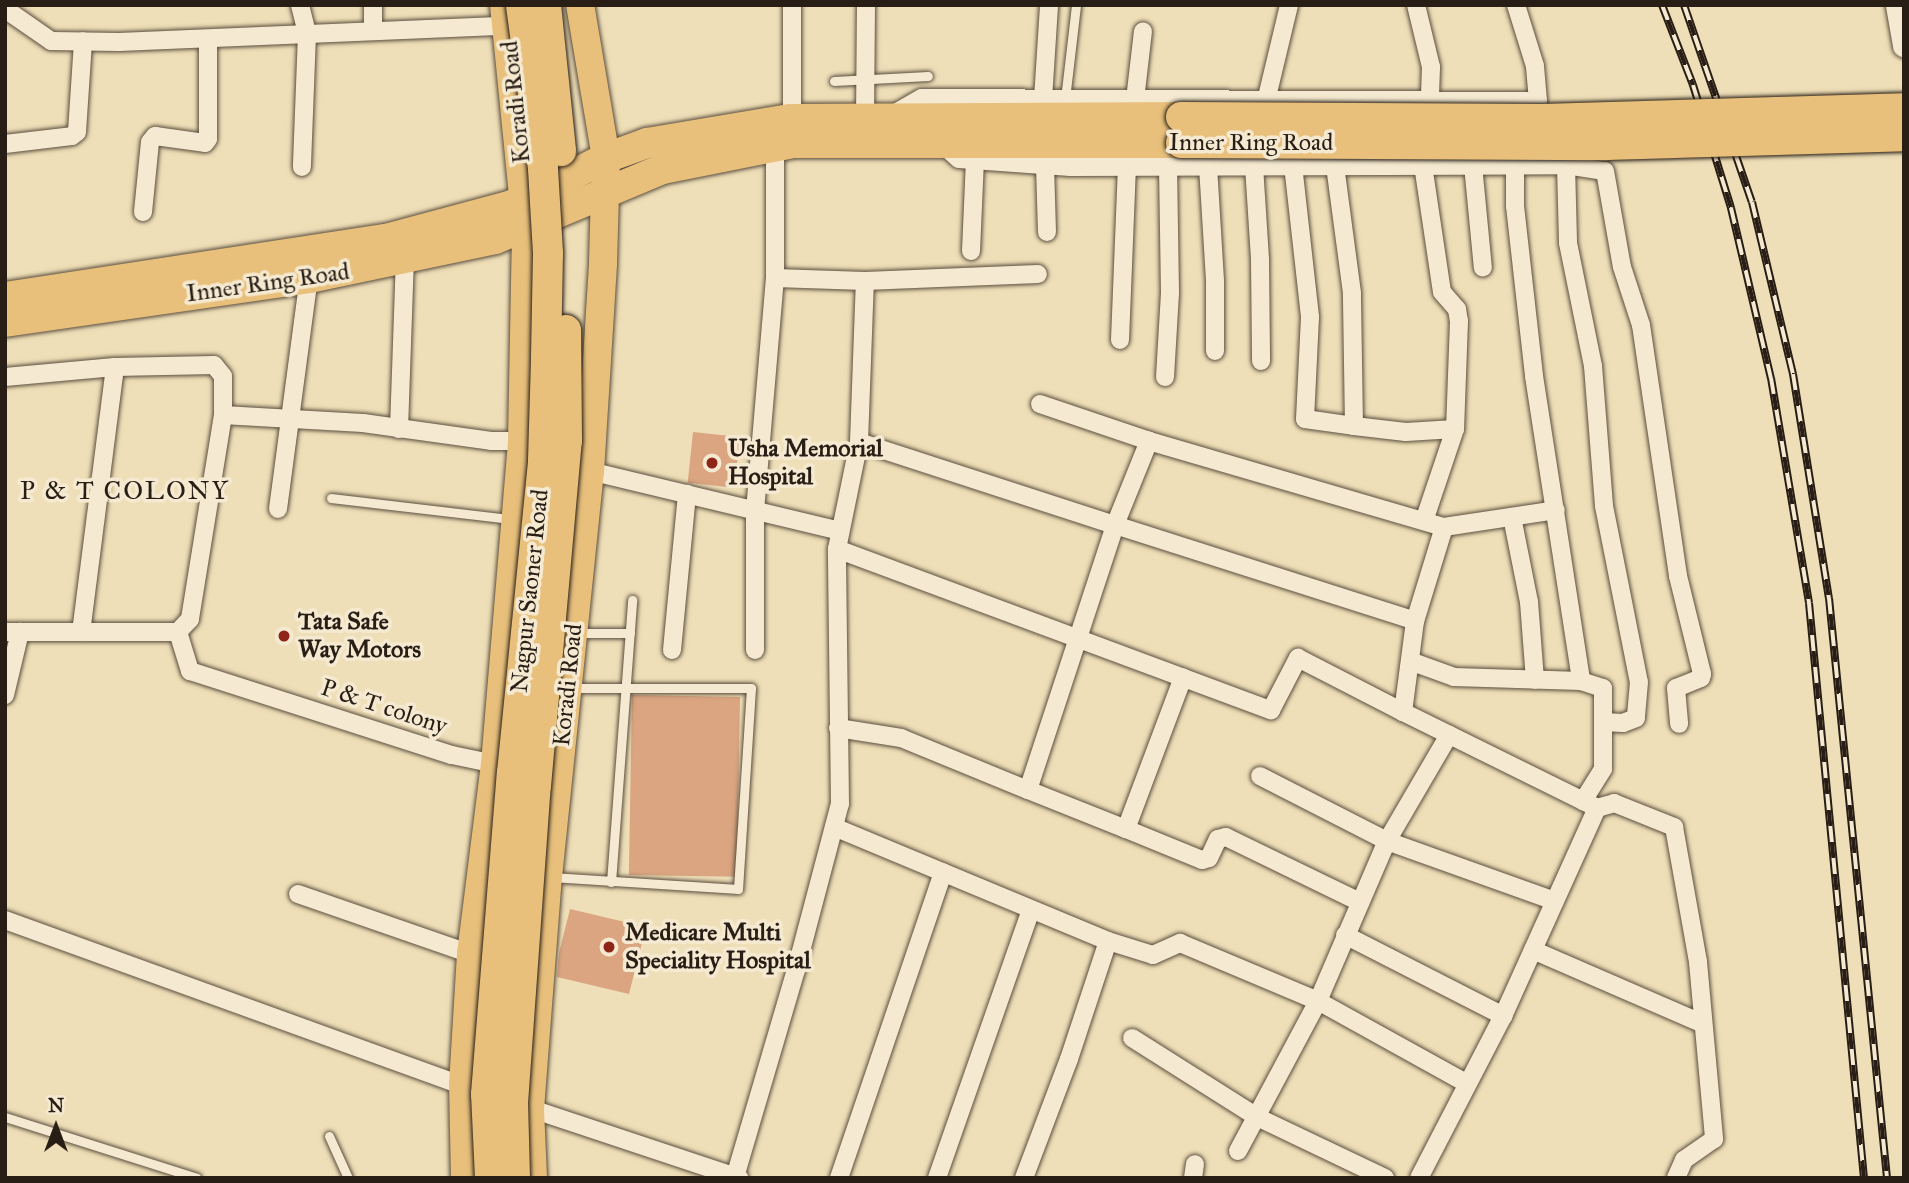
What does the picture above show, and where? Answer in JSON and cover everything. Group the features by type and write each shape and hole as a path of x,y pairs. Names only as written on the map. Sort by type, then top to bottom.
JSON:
{"highway":[{"name":"Nagpur Saoner Road","path":"516,1178 514,1089 536,786 567,441 565,205 546,5"},
{"name":"Nagpur Saoner Road","path":"490,1178 486,1094 512,773 543,461 548,253 543,168 512,12"},
{"name":"Inner Ring Road","path":"5,297 386,239 456,221 525,212 605,193 662,169 786,136 876,118 1177,142 1543,119 1904,108"},
{"name":"Inner Ring Road","path":"5,322 309,278 495,239 525,212 606,158 647,143 786,136 940,142 1606,145 1904,136"}],"main road":[{"path":"580,5 606,158"},
{"name":"Koradi Road","path":"465,1178 463,1085 471,954 495,764 522,441 525,212 512,12"},
{"path":"520,144 599,121"},
{"name":"Koradi Road","path":"533,1178 530,1109 548,877 589,481 606,158"},
{"path":"517,508 589,481"}],"street":[{"path":"300,5 307,34 302,167"},
{"path":"373,5 373,31"},
{"path":"755,650 755,511 786,136 792,5"},
{"path":"866,5 865,80 876,118 922,98 1538,101 1535,66 1516,5"},
{"path":"1044,99 1049,5"},
{"path":"1266,101 1289,5"},
{"path":"1416,5 1431,67 1430,101"},
{"path":"1897,7 1904,45"},
{"path":"5,9 51,41 373,31 512,12"},
{"path":"1135,100 1143,31"},
{"path":"143,212 150,142 155,136 205,143 208,139 208,38"},
{"path":"5,144 72,136 78,132 83,41"},
{"path":"940,142 959,159 1045,165 1127,166 1177,142"},
{"path":"1177,142 1208,166 1566,164 1605,171 1622,267 1642,326 1678,576 1702,674 1702,678 1676,688 1679,724"},
{"path":"1165,377 1177,142"},
{"path":"971,251 975,160"},
{"path":"1423,164 1442,292 1457,309 1459,321 1455,429 1424,521"},
{"path":"1473,164 1483,268"},
{"path":"1515,164 1515,206 1534,376 1581,681"},
{"path":"1566,164 1568,243 1593,366 1604,506 1639,682 1636,718 1623,723 1603,722"},
{"path":"1045,165 1047,232"},
{"path":"1293,165 1310,317 1305,419 1406,432 1455,429"},
{"path":"1335,165 1352,293 1354,426"},
{"path":"1120,340 1127,166"},
{"path":"1208,166 1215,282 1215,351"},
{"path":"1254,166 1260,260 1261,362"},
{"path":"399,429 405,259"},
{"path":"775,278 865,281 1038,274"},
{"path":"278,509 309,278"},
{"path":"5,919 530,1109 737,1177 840,804 838,540 859,442 865,281"},
{"path":"5,377 115,367 214,365 223,376 223,415 190,619 178,632 13,632 5,695"},
{"path":"81,632 115,367"},
{"path":"1040,404 1149,441 1444,527 1556,510"},
{"path":"223,415 399,429 491,441 522,441"},
{"path":"1028,790 1115,525 1149,441"},
{"path":"859,442 1415,621"},
{"path":"589,481 687,494 755,511 838,540 1078,637 1271,710 1298,658 1590,805 1614,803 1674,827 1698,962 1714,1139 1684,1160 1676,1178"},
{"path":"672,650 687,494"},
{"path":"1512,517 1529,602 1535,680"},
{"path":"1403,712 1415,621 1444,527"},
{"name":"P & T colony","path":"178,632 190,671 452,755 495,764"},
{"path":"1410,661 1454,677 1581,681 1603,688 1603,769 1555,901 1503,1016 1419,1178"},
{"path":"1126,829 1183,677"},
{"path":"838,728 901,738 1202,860 1209,858 1219,839 1226,837 1360,902"},
{"path":"1238,1151 1318,1001 1387,841 1449,735"},
{"path":"1260,776 1387,841 1555,901"},
{"path":"834,827 1108,941 1153,955 1180,943 1318,1001 1466,1083"},
{"path":"839,1178 943,872"},
{"path":"298,894 471,954"},
{"path":"937,1178 1031,911"},
{"path":"1345,935 1503,1016"},
{"path":"1024,1178 1069,1059 1108,941"},
{"path":"1533,950 1703,1024"},
{"path":"1132,1038 1257,1117 1385,1178"}],"lane":[{"path":"1065,99 1076,5"},
{"path":"834,81 928,76"},
{"path":"331,498 517,508"},
{"path":"611,882 632,600"},
{"path":"574,633 630,633"},
{"path":"548,877 738,889 751,688 569,688"},
{"path":"5,1117 197,1178"},
{"path":"330,1136 348,1178"}],"building":[{"path":"693,432 740,437 734,488 688,483"},
{"path":"632,695 740,697 737,877 629,875"},
{"path":"570,909 646,927 629,994 557,977 559,953"}],"railway":[{"path":"1662,5 1693,85 1731,208 1771,378 1809,603 1864,1178"},
{"path":"1684,5 1752,202 1793,374 1829,598 1887,1178"}],"place":[{"name":"Usha Memorial Hospital","path":"712,463"},
{"name":"Tata Safe Way Motors","path":"284,636"},
{"name":"Medicare Multi Speciality Hospital","path":"609,947"}],"district":[{"name":"P & T COLONY","path":"125,491"}]}
